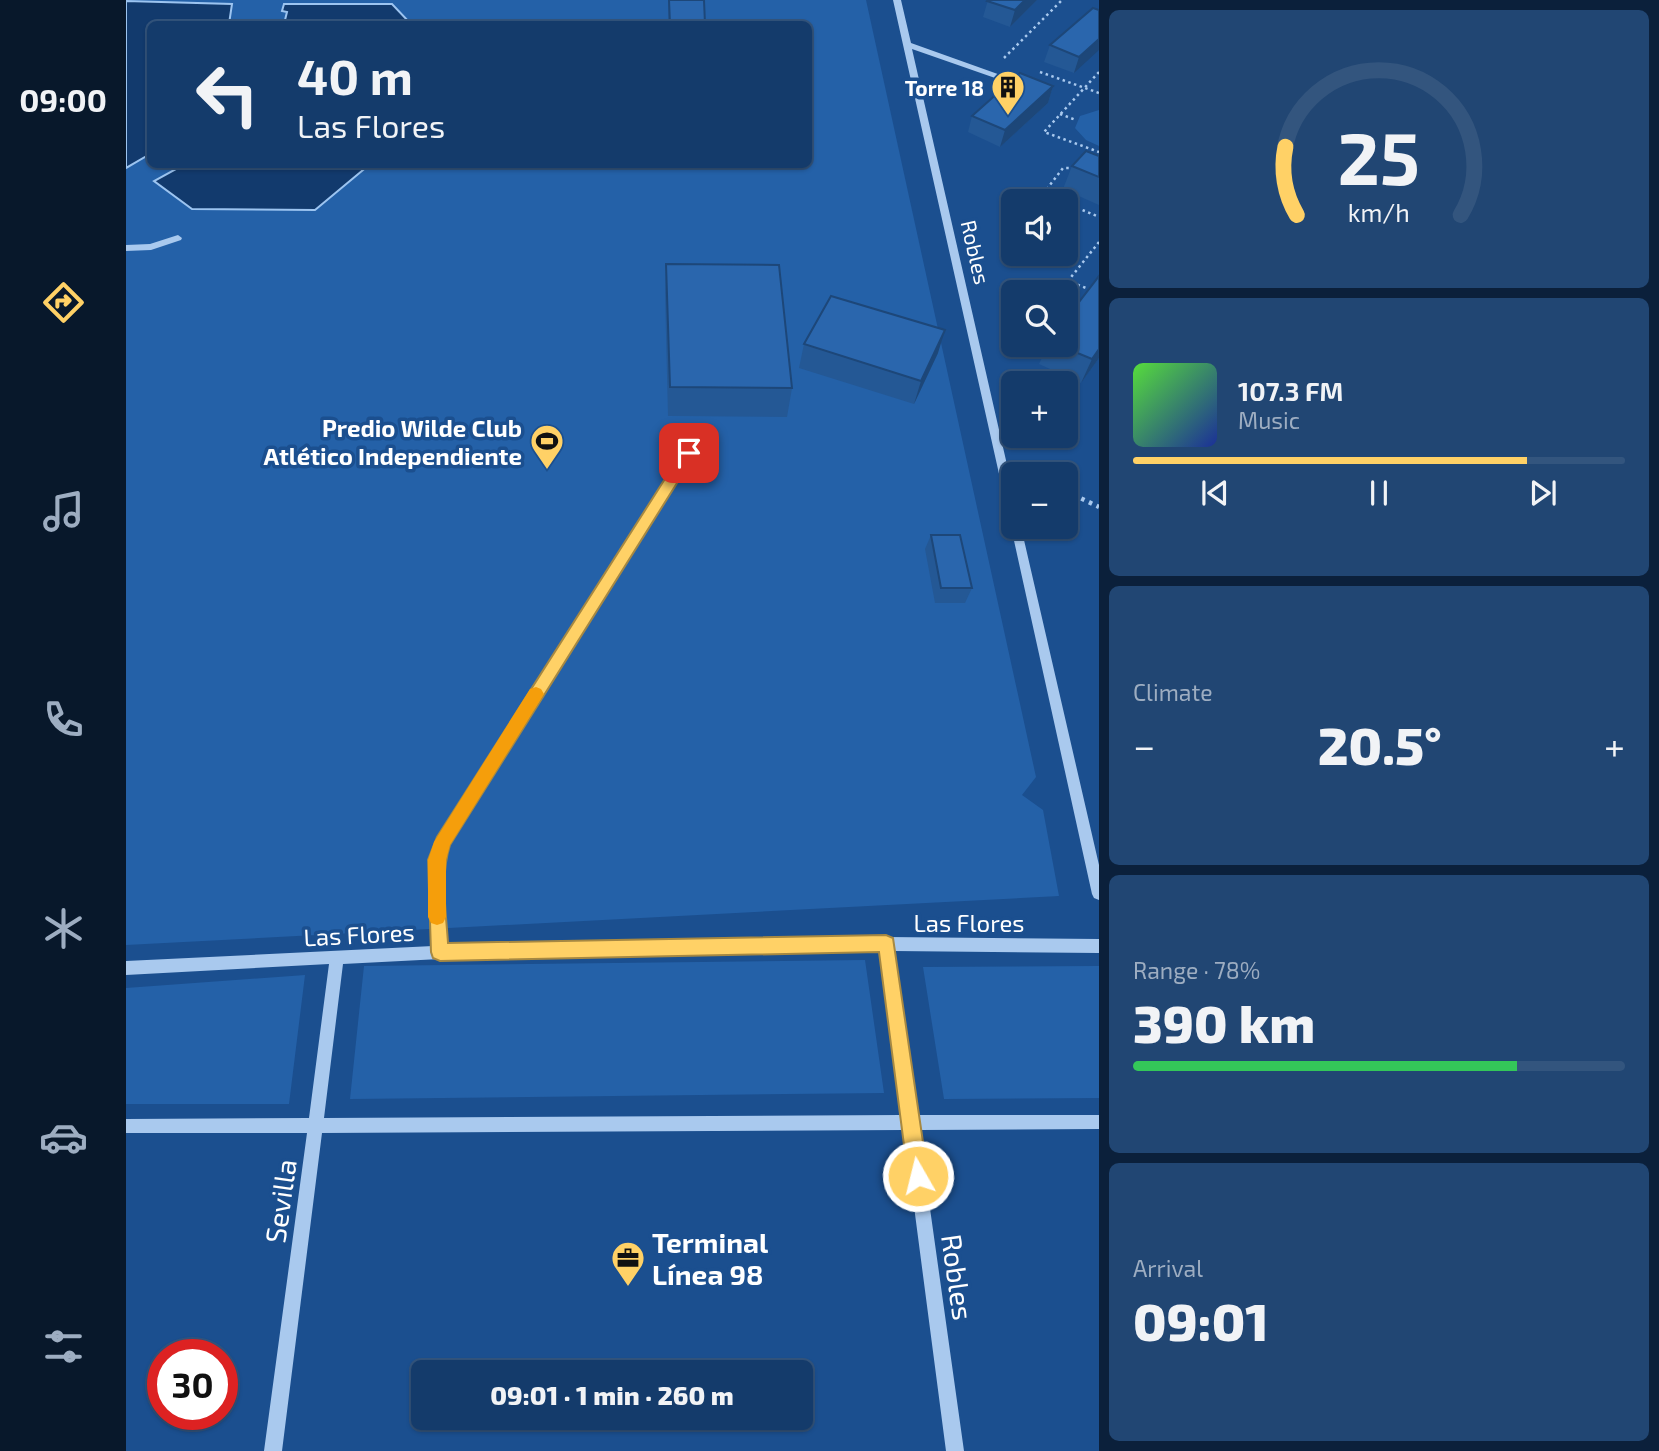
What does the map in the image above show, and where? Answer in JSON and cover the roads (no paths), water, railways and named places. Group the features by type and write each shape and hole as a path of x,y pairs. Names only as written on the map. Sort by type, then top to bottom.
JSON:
{"street":[{"name":"Robles","path":"897,0 1002,462"},
{"path":"908,45 1031,88"},
{"path":"126,248 151,247 178,238"},
{"path":"440,952 436,884 437,860 443,842 704,430"},
{"path":"1019,539 1099,894"},
{"name":"Robles","path":"886,944 955,1451"},
{"name":"Las Flores","path":"126,968 440,952 886,944 1099,946"},
{"name":"Sevilla","path":"273,1451 337,958"},
{"path":"126,1126 1099,1122"}],"place":[{"name":"Torre 18","path":"1008,117"},
{"name":"Predio Wilde Club Atlético Independiente","path":"547,471"},
{"name":"Terminal Línea 98","path":"628,1288"}]}
